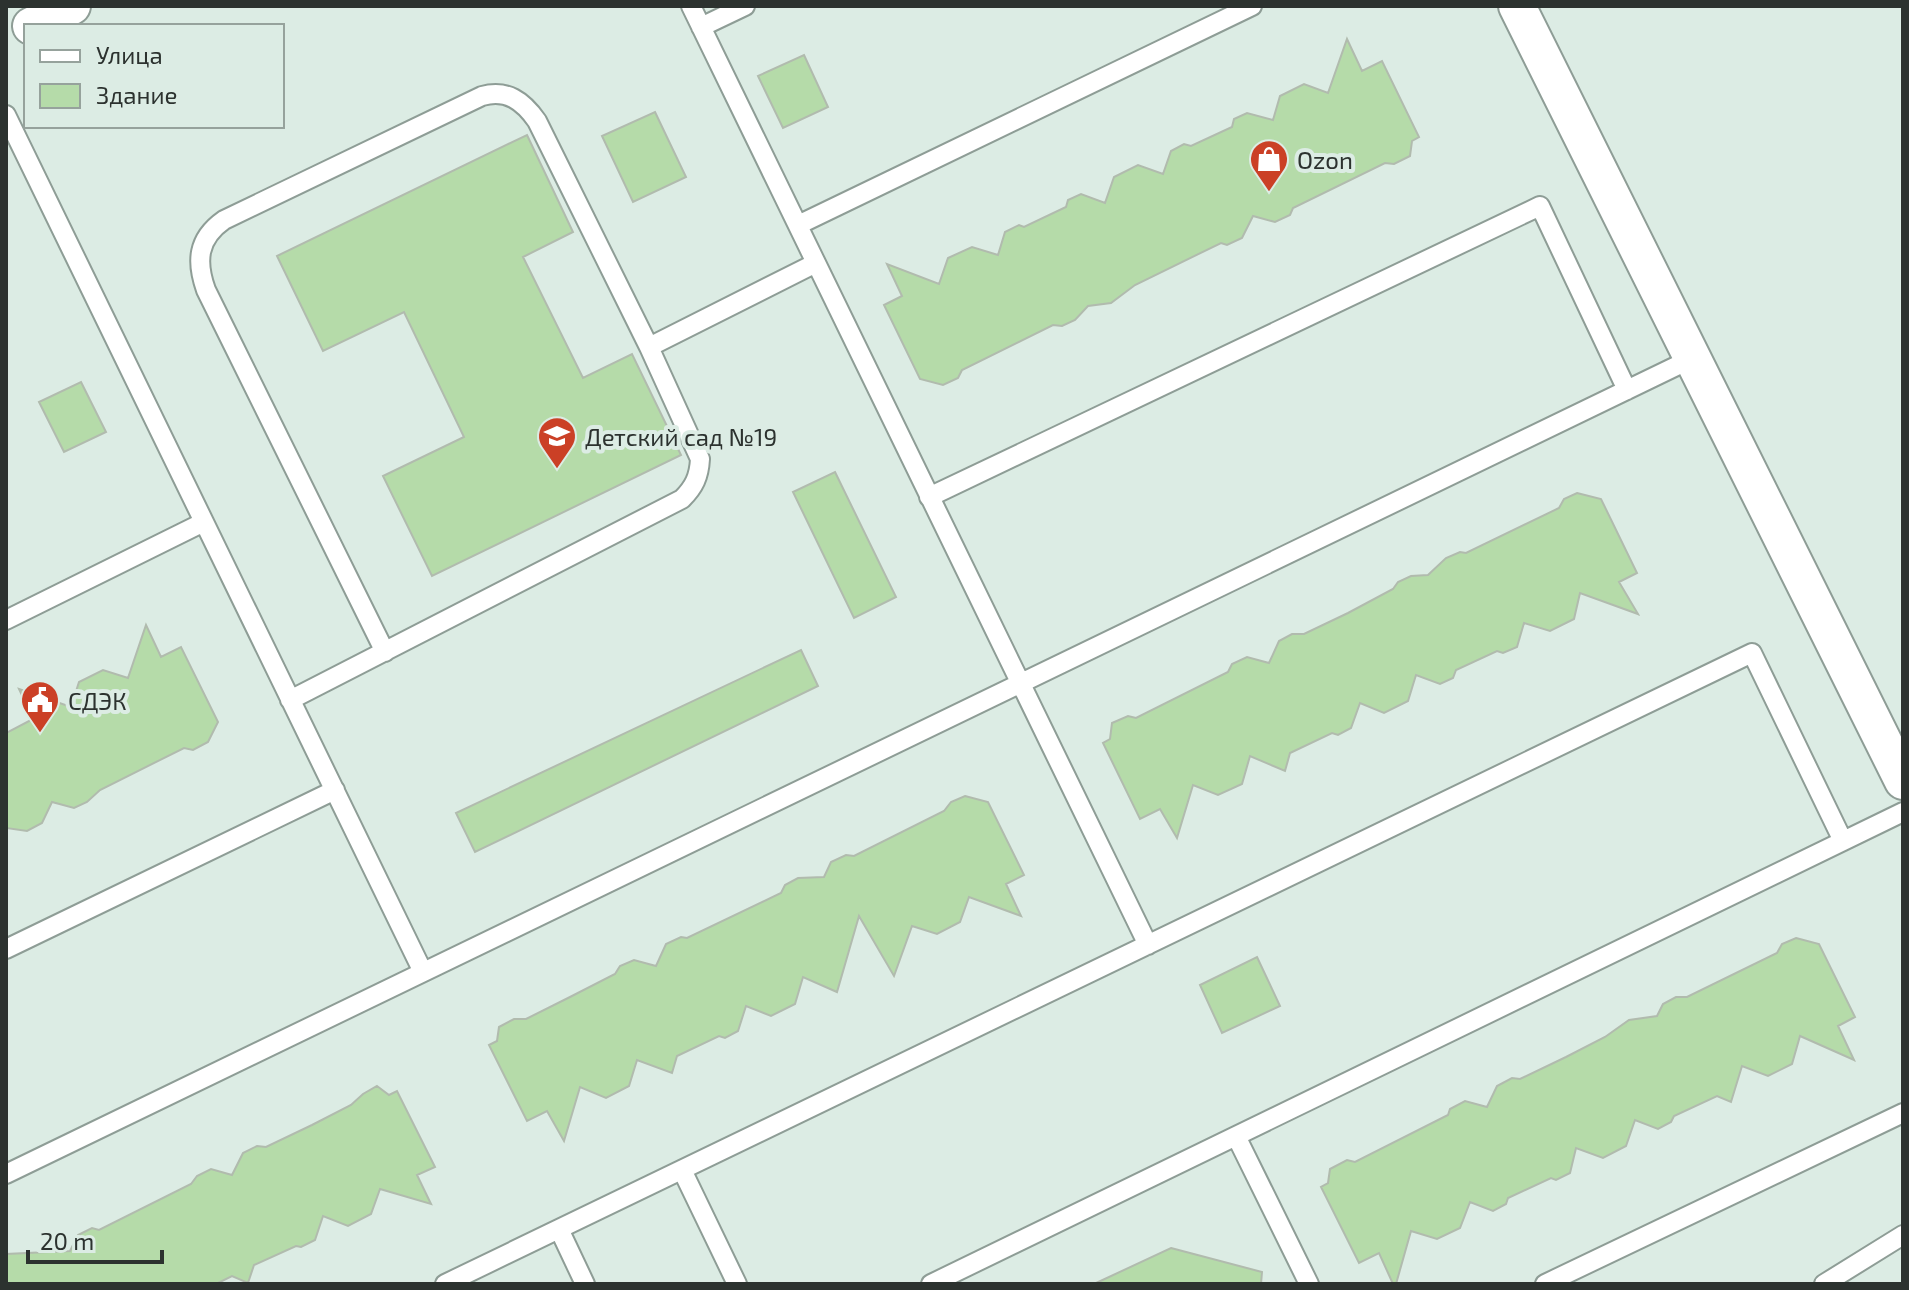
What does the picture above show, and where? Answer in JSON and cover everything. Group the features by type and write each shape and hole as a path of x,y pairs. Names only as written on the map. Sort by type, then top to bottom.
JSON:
{"street":[{"path":"34,24 72,6"},
{"path":"1517,6 1903,781"},
{"path":"6,38 24,29"}],"lane":[{"path":"691,6 1148,945"},
{"path":"701,27 745,6"},
{"path":"798,225 1252,6"},
{"path":"290,700 385,652 682,499 693,488 700,473 697,449 537,121 514,97 503,93 482,96 224,220 206,236 198,262 206,290 385,652"},
{"path":"6,115 423,972"},
{"path":"929,497 1540,206 1627,390"},
{"path":"649,347 816,263"},
{"path":"6,1174 1693,358"},
{"path":"6,620 204,522"},
{"path":"445,1284 1752,653 1843,841"},
{"path":"6,949 335,790"},
{"path":"931,1284 1903,812"},
{"path":"1545,1284 1903,1113"},
{"path":"1236,1136 1309,1284"},
{"path":"682,1170 737,1284"},
{"path":"559,1229 585,1284"},
{"path":"1824,1284 1903,1235"}],"building":[{"path":"1347,39 1362,71 1382,61 1419,137 1412,141 1410,156 1394,164 1385,163 1293,208 1290,215 1275,222 1253,216 1242,238 1227,245 1221,243 1135,285 1111,303 1088,306 1075,320 1062,326 1053,325 962,370 958,378 943,385 920,379 884,305 902,296 887,264 939,284 948,258 972,247 998,255 1005,232 1019,225 1024,227 1066,207 1068,200 1081,194 1105,203 1114,177 1138,165 1163,174 1171,151 1184,144 1191,146 1232,127 1234,119 1247,113 1273,120 1280,96 1304,84 1328,93"},
{"path":"804,55 828,107 783,128 758,76"},
{"path":"655,112 686,177 633,202 602,136"},
{"path":"527,135 573,232 523,257 583,378 632,354 681,455 432,576 383,476 464,437 404,312 323,351 277,256"},
{"path":"81,382 106,432 64,452 39,402"},
{"path":"835,472 896,597 854,618 793,492"},
{"path":"1577,493 1601,499 1637,573 1619,582 1638,614 1580,593 1574,619 1550,631 1524,623 1517,647 1503,653 1497,651 1456,670 1453,678 1440,684 1416,675 1408,701 1384,713 1360,703 1351,728 1338,735 1332,733 1290,753 1285,771 1250,756 1242,784 1218,795 1193,785 1177,838 1160,809 1140,819 1103,743 1110,739 1112,723 1128,716 1136,718 1228,672 1232,664 1247,657 1269,663 1279,641 1292,634 1304,634 1348,613 1411,576 1428,575 1446,558 1460,552 1466,553 1559,508 1564,499"},
{"path":"146,625 161,657 181,647 218,722 208,742 193,750 184,748 100,790 87,802 74,808 52,802 42,823 27,831 6,828 6,733 33,719 19,689 71,707 79,682 103,670 128,678"},
{"path":"801,650 818,686 475,852 456,813"},
{"path":"965,796 988,802 1024,875 1006,884 1021,916 969,897 960,922 937,934 912,926 894,976 859,916 837,992 803,977 795,1004 771,1016 746,1006 738,1031 725,1038 719,1036 677,1056 672,1073 637,1060 629,1086 606,1098 580,1087 564,1141 547,1111 527,1121 489,1045 497,1041 499,1027 514,1019 526,1019 615,974 620,966 634,960 656,966 666,944 681,937 687,938 781,893 785,885 798,878 824,877 831,862 846,855 854,856 944,811 951,802"},
{"path":"1796,938 1819,944 1855,1017 1838,1026 1854,1060 1800,1036 1792,1064 1768,1076 1742,1066 1731,1102 1717,1096 1674,1116 1671,1122 1658,1129 1635,1120 1626,1146 1603,1158 1576,1148 1570,1173 1556,1180 1551,1178 1508,1198 1506,1204 1493,1211 1470,1202 1460,1228 1437,1239 1411,1231 1396,1284 1393,1284 1379,1253 1359,1263 1321,1187 1328,1183 1330,1169 1347,1160 1355,1162 1448,1115 1450,1109 1465,1101 1487,1107 1497,1086 1512,1078 1520,1079 1566,1057 1605,1037 1629,1020 1657,1016 1663,1004 1676,997 1687,997 1777,953 1782,944"},
{"path":"1257,957 1280,1006 1222,1033 1200,985"},
{"path":"377,1086 389,1095 397,1091 435,1167 417,1175 431,1204 380,1189 371,1214 348,1226 323,1216 315,1240 254,1265 248,1283 232,1276 216,1284 6,1284 6,1254 70,1251 78,1235 92,1228 99,1230 191,1184 197,1176 211,1169 232,1175 243,1153 257,1146 266,1147 312,1125 351,1105"},
{"path":"1171,1248 1262,1272 1261,1284 1094,1284"}],"place":[{"name":"Ozon","path":"1269,193"},
{"name":"Детский сад №19","path":"557,470"},
{"name":"СДЭК","path":"40,734"}]}
